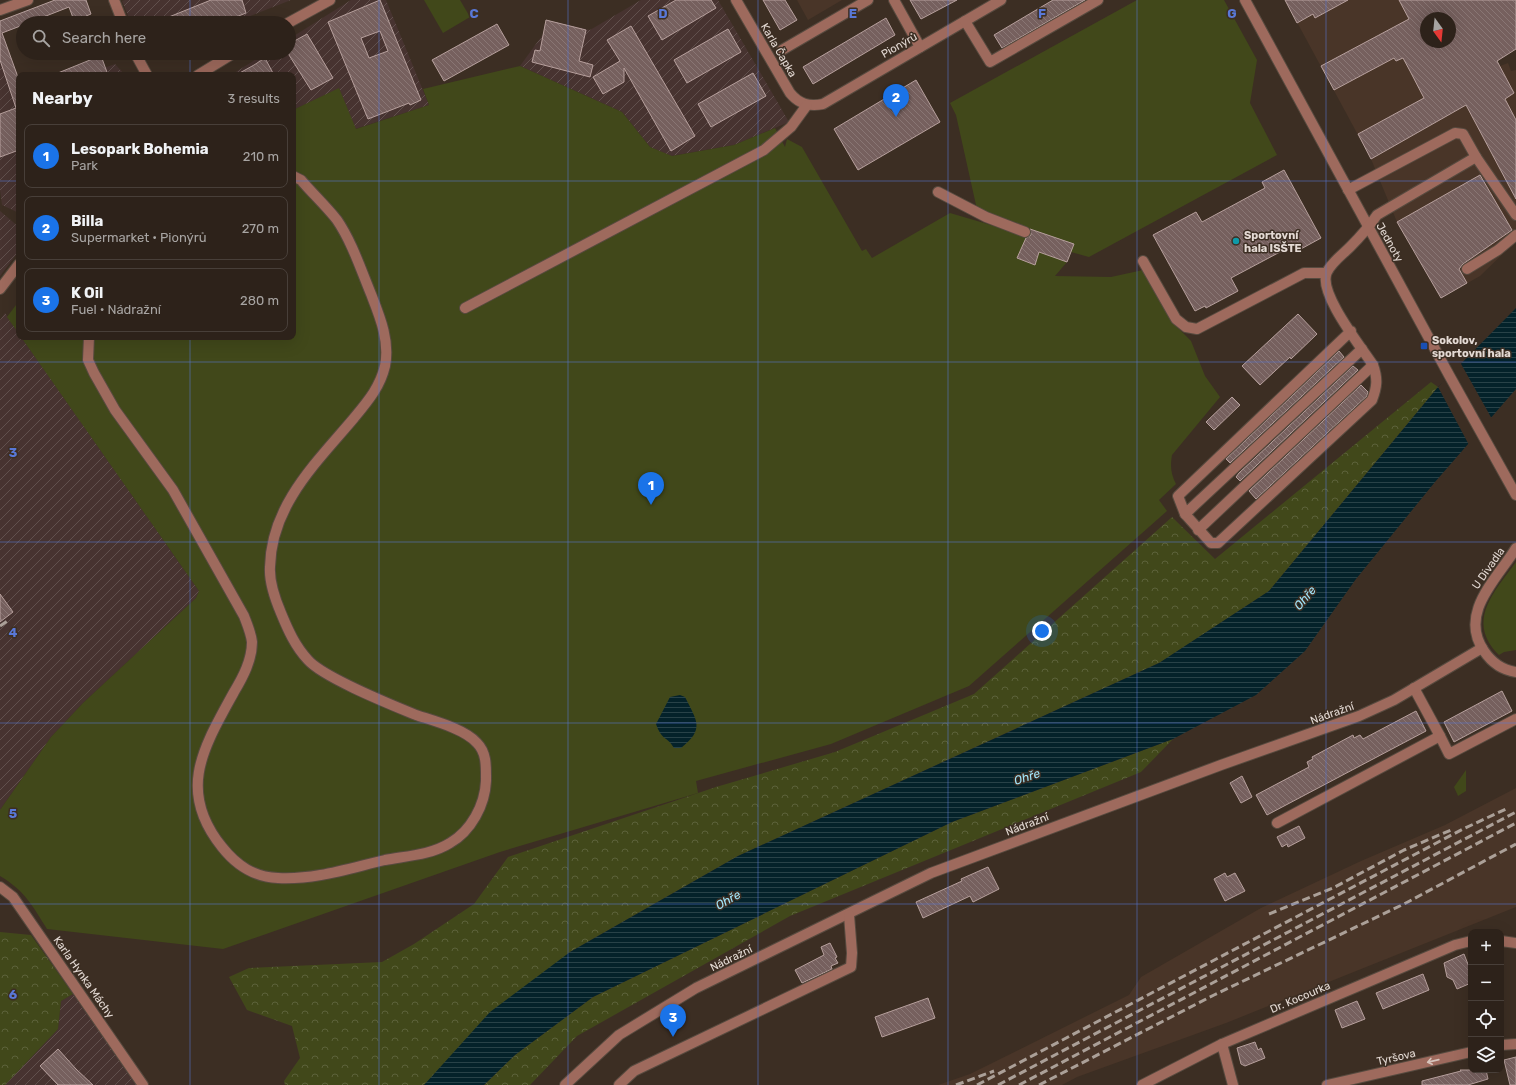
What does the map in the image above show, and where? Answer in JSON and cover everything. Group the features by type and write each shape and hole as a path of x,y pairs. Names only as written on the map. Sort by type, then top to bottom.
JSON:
{"street":[{"path":"0,10 28,0"},
{"path":"114,0 120,16"},
{"path":"296,19 330,0"},
{"name":"Karla Čapka","path":"736,0 790,93 796,101 808,105"},
{"path":"782,50 868,0"},
{"path":"894,0 920,47"},
{"name":"Pionýrů","path":"808,105 823,104 1001,0"},
{"path":"965,21 990,62 1098,0"},
{"name":"Jednoty","path":"1245,0 1516,495"},
{"path":"139,60 145,72"},
{"path":"203,72 223,60"},
{"path":"465,308 764,150 791,127 808,105"},
{"path":"1348,190 1455,133 1463,134 1476,157 1516,216"},
{"path":"1351,331 1178,496 1185,514 1211,543 1218,543 1372,400 1377,388 1377,375 1373,365 1330,297 1326,283 1326,273 1334,262 1369,228 1378,215 1476,157"},
{"path":"89,340 88,360 94,373 115,410 173,490 244,616 252,638 251,654 243,676 214,730 198,771 198,793 201,812 211,834 228,855 242,868 260,877 280,879 311,878 428,852 448,845 471,825 481,802 485,787 486,763 483,750 474,739 452,728 408,712 332,676 309,662 292,638 275,598 269,570 272,544 283,510 298,485 377,390 386,363 386,338 379,314 348,239 336,220 301,180 296,178"},
{"path":"938,192 986,217 1024,232"},
{"path":"1467,270 1498,250 1516,235"},
{"path":"1143,261 1176,319 1186,326 1197,329 1304,272 1326,273"},
{"path":"0,289 16,268"},
{"path":"1185,514 1362,348"},
{"path":"1198,530 1373,365"},
{"name":"U Divadla","path":"1482,648 1475,627 1478,605 1516,548"},
{"path":"1482,648 1494,663 1506,670 1516,672"},
{"name":"Nádražní","path":"565,1085 619,1035 696,988 849,915 931,873 1221,765 1359,716 1414,688 1482,648"},
{"path":"1414,688 1449,754 1516,719"},
{"path":"1277,823 1440,736"},
{"name":"Karla Hynka Máchy","path":"0,887 13,897 143,1085"},
{"path":"619,1085 634,1071 851,967 852,953 849,915"},
{"path":"1504,941 1516,943"},
{"name":"Dr. Kocourka","path":"1142,1085 1222,1044 1455,945 1468,942"},
{"path":"1222,1044 1232,1085"},
{"path":"1504,1045 1516,1044"},
{"name":"Tyršova","path":"1327,1085 1468,1053"}],"shaded area":[{"path":"291,0 250,16 128,16 122,1"},
{"path":"351,0 386,0 429,105 355,129 339,89 296,109 296,72 236,72 255,60 296,60 296,35"},
{"path":"641,0 718,0 789,122 734,145 671,156 650,147 622,112 520,66 544,33 546,20 590,30"},
{"path":"797,0 842,0 808,20"},
{"path":"1285,0 1516,0 1497,61 1500,66 1508,63 1511,71 1516,70 1516,241 1480,276 1441,298 1397,222 1371,159"},
{"path":"0,60 14,101 16,100 16,212 2,205 0,189"},
{"path":"115,64 122,72 93,72"},
{"path":"0,211 16,224 16,255 0,276"},
{"path":"5,313 16,329 16,340 24,340 199,591 196,598 83,703 51,737 0,810 0,320"},
{"path":"1516,788 1516,907 1226,1023 1077,1077 1062,1085 938,1085 970,1074 1129,995 1141,977 1261,908 1361,861 1445,825"},
{"path":"73,994 137,1085 5,1085 58,1029 61,1001"}],"green space":[{"path":"424,0 460,0 470,17 443,33"},
{"path":"1137,0 1224,0 1257,60 1250,103 1277,155 1089,257 1071,252 1067,262 1055,276 1111,277 1143,270 1173,323 1191,341 1205,376 1220,397 1172,455 1171,470 1176,484 1159,500 1167,511 969,686 831,744 696,781 698,793 500,852 223,949 47,929 22,893 0,876 0,810 51,737 83,703 196,598 199,591 23,340 296,340 296,109 339,88 356,129 429,105 423,89 520,66 622,112 650,147 672,156 734,145 775,128 785,147 787,139 802,147 862,251 866,249 872,258 950,213 1018,233 1021,224 984,212 976,205 956,115 950,103"},
{"path":"16,305 16,330 7,317"},
{"path":"1431,382 1438,387 1269,591 1161,662 738,856 570,952 424,1085 285,1085 284,1081 300,1058 292,1026 247,1010 229,977 249,968 382,962 414,944 474,904 508,857 716,787 835,752 974,694 1172,517 1215,559"},
{"path":"1516,562 1516,650 1504,652 1499,655 1489,642 1484,630 1484,618 1492,595"},
{"path":"1173,739 1141,772 790,916 577,1036 530,1085 484,1085 515,1055 593,997 952,822"},
{"path":"1466,770 1466,791 1458,796 1454,787"},
{"path":"0,932 31,935 73,994 61,1001 58,1029 5,1085 0,1085"}],"water":[{"name":"Ohře","path":"1516,308 1516,389 1435,482 1356,579 1305,651 1256,695 1173,739 952,822 593,997 515,1055 484,1085 424,1085 490,1012 570,952 738,856 1159,663 1269,591 1438,387"},
{"path":"680,695 685,697 693,712 696,730 689,741 681,748 674,748 662,736 656,724 670,697"}],"pier":[{"path":"1460,362 1492,419 1469,445 1438,387"}],"building":[{"path":"55,0 86,0 91,14 86,16 72,16 69,7 46,16 16,16 16,28 2,33 16,72 16,108 0,60 0,21"},
{"path":"211,0 242,0 246,13 238,16 171,16"},
{"path":"380,0 421,100 410,105 409,103 368,119 328,22","holes":["380,31 388,51 369,58 361,38"]},
{"path":"676,0 711,0 716,8 662,40 648,16"},
{"path":"763,0 785,0 797,20 780,30"},
{"path":"910,0 957,0 921,19"},
{"path":"1053,0 1085,0 1002,48 994,35"},
{"path":"1285,0 1348,0 1315,18 1313,14 1297,23"},
{"path":"1399,0 1516,0 1516,49 1497,61 1514,93 1505,99 1516,120 1516,199 1466,105 1371,159 1358,134 1424,98 1403,58 1396,61 1394,58 1334,90 1321,66 1409,19"},
{"path":"886,18 895,35 813,84 803,67"},
{"path":"546,20 586,30 579,61 593,65 590,77 532,62 535,50 540,51"},
{"path":"497,24 509,45 444,81 432,60"},
{"path":"631,26 695,136 671,151 624,68 624,82 603,94 593,77 620,61 607,40"},
{"path":"728,29 741,52 687,83 674,60"},
{"path":"307,34 333,78 311,90 292,60 296,60 296,40"},
{"path":"90,60 103,60 107,72 60,72"},
{"path":"262,60 266,60 272,72 241,72"},
{"path":"753,73 766,96 711,127 698,104"},
{"path":"916,80 940,122 858,170 834,129"},
{"path":"16,108 16,151 0,157 0,114"},
{"name":"Sportovní hala ISŠTE","path":"1284,170 1321,238 1299,250 1295,244 1231,278 1238,291 1206,308 1205,306 1195,311 1153,235 1196,212 1202,222 1265,188 1262,182"},
{"path":"1480,175 1512,230 1463,264 1459,269 1467,283 1441,298 1397,222"},
{"path":"1030,229 1074,244 1067,262 1039,252 1035,265 1017,258 1026,238 1031,235"},
{"path":"1298,314 1317,334 1291,359 1290,357 1260,385 1242,366"},
{"path":"1339,351 1344,357 1230,463 1226,459"},
{"path":"1353,366 1358,370 1240,481 1236,477 1239,473"},
{"path":"1361,385 1368,392 1367,396 1256,499 1249,491"},
{"path":"1232,397 1240,405 1214,430 1206,422"},
{"path":"0,594 13,612 0,622"},
{"path":"1502,691 1512,711 1454,742 1444,722"},
{"path":"1416,711 1426,731 1267,815 1256,795 1309,767 1307,762 1313,759 1312,757 1353,735 1354,738 1360,735 1363,739"},
{"path":"1242,776 1252,797 1241,803 1230,783"},
{"path":"1299,826 1305,838 1288,847 1287,844 1282,847 1277,837"},
{"path":"988,867 999,889 973,902 970,896 923,918 916,902 962,881 961,879"},
{"path":"1225,873 1227,877 1235,873 1245,891 1225,901 1214,879"},
{"path":"830,943 837,957 835,958 838,963 831,966 832,969 802,983 795,970 824,955 821,947"},
{"path":"1464,954 1468,964 1468,984 1457,989 1453,980 1447,977 1444,963"},
{"path":"1423,974 1429,990 1383,1009 1376,993"},
{"path":"928,998 935,1018 882,1037 875,1017"},
{"path":"1357,1001 1365,1019 1342,1028 1335,1010"},
{"path":"1255,1042 1258,1050 1261,1048 1265,1058 1245,1066 1241,1064 1237,1048"},
{"path":"58,1049 93,1085 58,1085 40,1066"},
{"path":"1516,1057 1516,1085 1510,1085 1504,1060"},
{"path":"1460,1070 1468,1070 1468,1073 1487,1073 1488,1079 1468,1085 1422,1085 1422,1081 1461,1071"}],"railway":[{"path":"0,626 9,620"},
{"path":"977,1085 1463,829 1506,809"},
{"path":"998,1085 1516,812"},
{"path":"1019,1085 1516,823"},
{"path":"1269,914 1333,888 1404,850 1451,830"},
{"path":"1039,1085 1214,995 1404,904 1516,844"},
{"path":"956,1085 994,1071"}],"place":[{"name":"Billa","path":"896,117"},
{"name":"Sportovní hala ISŠTE","path":"1236,241"},
{"name":"Sokolov, sportovní hala","path":"1424,346"},
{"name":"Lesopark Bohemia","path":"651,505"},
{"name":"K Oil","path":"673,1037"}]}
